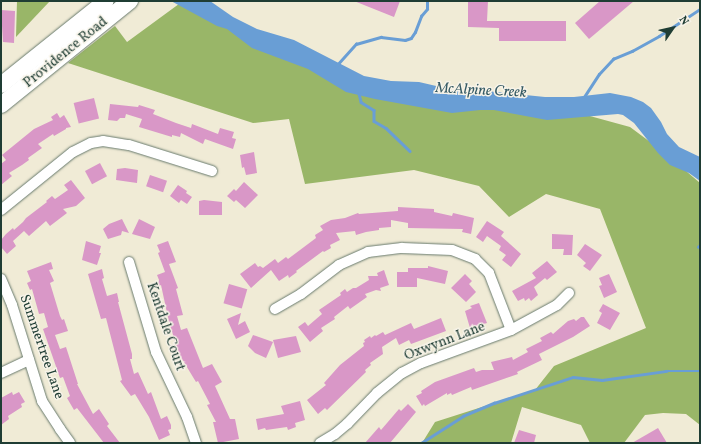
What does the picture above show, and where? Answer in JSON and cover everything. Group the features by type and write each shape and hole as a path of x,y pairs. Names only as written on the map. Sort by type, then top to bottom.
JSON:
{"main road":[{"name":"Providence Road","path":"1,85 106,1"},
{"name":"Providence Road","path":"1,105 125,6"}],"street":[{"path":"1,210 73,152 91,143 103,141 129,144 212,171"},
{"path":"275,309 301,294 339,266 368,252 402,248 452,250 474,259 489,273 511,330"},
{"name":"Kentdale Court","path":"129,262 156,352 187,417 196,443"},
{"name":"Summertree Lane","path":"1,279 12,305 42,401 70,443"},
{"name":"Oxwynn Lane","path":"320,443 335,434 347,424 377,393 402,373 420,363 511,330 557,305 569,293"},
{"path":"1,373 29,360"}],"green space":[{"path":"17,1 50,1 16,37"},
{"path":"183,1 357,88 557,107 630,127 665,153 700,183 700,425 686,414 663,413 645,415 624,443 590,443 581,425 522,407 511,443 422,443 435,422 535,390 554,366 646,328 600,209 546,194 509,217 479,186 414,170 305,184 289,119 253,123 68,63 115,26 127,42"}],"water":[{"path":"171,1 210,1 233,17 257,29 294,40 364,76 391,81 419,82 462,92 487,91 545,97 574,97 610,93 631,97 643,102 651,108 667,134 679,147 700,157 700,181 689,173 670,165 658,153 634,123 623,115 618,114 547,120 494,110 452,113 375,99 346,92 308,69 252,48 227,29 217,26"}],"building":[{"path":"354,1 400,1 394,17"},
{"path":"468,1 488,1 487,21 566,21 566,41 499,41 499,28 468,27"},
{"path":"600,1 634,1 589,39 575,23"},
{"path":"1,10 15,11 14,43 3,42"},
{"path":"94,98 99,118 79,123 74,103"},
{"path":"110,104 138,107 139,105 155,110 153,114 191,128 192,124 218,134 220,128 234,132 232,138 236,139 233,149 205,139 203,144 181,133 180,137 172,135 172,137 139,127 142,119 126,114 125,118 120,118 117,121 108,120"},
{"path":"57,113 60,118 64,115 71,127 66,128 54,136 53,134 38,144 42,148 28,158 29,160 9,173 12,176 1,185 1,164 6,160 2,155 34,129 53,120 51,117"},
{"path":"254,152 257,173 246,175 244,167 242,168 240,155"},
{"path":"100,163 107,176 92,184 85,171"},
{"path":"125,168 138,170 137,183 116,180 117,169"},
{"path":"150,175 167,181 163,192 146,186"},
{"path":"71,180 85,198 76,206 63,209 67,213 50,226 46,221 29,236 24,231 13,241 16,246 7,254 1,247 1,240 6,234 13,228 14,230 52,196 55,199 68,190 64,185"},
{"path":"244,182 258,195 245,208 236,200 234,202 227,196 234,189 236,191"},
{"path":"178,185 187,191 186,193 192,197 187,204 181,200 179,203 170,196"},
{"path":"204,200 222,202 222,215 199,215 199,201"},
{"path":"398,207 434,209 434,212 452,216 453,213 474,218 471,234 462,232 463,229 408,228 408,223 391,220 391,227 379,228 379,230 356,235 355,231 336,233 340,240 330,245 331,248 324,252 323,251 289,278 288,275 279,281 271,270 251,288 240,274 255,263 258,267 260,266 263,268 275,259 278,263 286,257 288,259 316,238 315,235 323,230 320,226 331,220 345,218 358,213 398,211"},
{"path":"122,219 129,233 122,231 121,235 108,239 103,229 109,224"},
{"path":"139,219 155,227 150,239 132,234"},
{"path":"487,221 504,232 501,236 521,254 511,267 502,260 506,255 499,250 501,246 487,236 483,242 476,237"},
{"path":"552,234 573,235 572,255 563,255 564,249 552,249"},
{"path":"86,241 101,246 99,253 101,253 97,265 82,260"},
{"path":"168,241 176,262 169,264 178,288 176,289 183,315 177,316 181,330 187,328 203,368 212,364 222,382 215,386 230,419 235,419 239,439 218,443 213,422 216,422 207,405 210,404 198,381 196,382 179,354 169,322 161,285 157,287 159,280 157,275 165,272 158,253 160,252 157,245"},
{"path":"585,244 602,255 590,271 583,266 586,263 577,255"},
{"path":"547,261 557,272 547,280 545,278 534,287 538,295 531,301 529,298 525,301 524,298 518,301 512,291 536,278 532,273"},
{"path":"51,262 53,269 49,270 54,281 50,283 60,316 62,320 64,319 68,331 55,335 60,349 66,347 77,384 93,414 99,409 109,424 107,426 120,443 104,443 77,408 74,410 67,398 70,396 63,377 60,378 43,329 48,327 44,313 39,314 32,289 30,290 27,283 31,281 27,271"},
{"path":"428,266 448,271 445,284 417,278 417,287 397,287 397,272 408,272 408,268 428,268"},
{"path":"102,269 104,278 102,279 107,296 117,293 132,354 132,359 130,359 134,374 138,372 148,394 151,392 161,419 167,416 171,425 171,429 168,430 170,435 159,440 149,417 135,394 131,396 120,381 122,380 106,318 101,319 88,274"},
{"path":"384,270 389,285 380,288 381,291 376,290 365,294 367,297 350,309 348,306 334,317 335,319 321,328 323,331 310,342 298,327 305,322 308,326 322,314 319,310 341,295 340,293 345,289 347,292 353,288 356,288 369,280 368,276 378,276 377,273"},
{"path":"465,274 472,281 469,284 476,292 466,302 451,288"},
{"path":"609,274 617,292 604,298 599,286 602,285 599,278"},
{"path":"229,284 247,289 242,308 223,303"},
{"path":"479,303 487,323 470,328 465,311 472,308 470,306"},
{"path":"603,304 620,313 610,330 597,323 602,313 599,311"},
{"path":"241,313 238,325 245,321 250,332 236,339 227,319"},
{"path":"581,317 584,317 590,326 573,337 539,354 542,360 517,372 518,374 472,390 471,387 452,395 451,393 447,395 447,393 425,406 424,404 422,406 416,396 435,382 474,368 476,372 482,370 494,370 491,362 512,357 513,360 528,352 526,349 542,341 540,338 551,332 553,334 568,321 574,319 576,321"},
{"path":"441,318 446,331 411,344 409,340 399,345 396,338 382,347 383,354 370,363 371,365 365,370 366,372 327,410 325,408 318,414 307,400 326,385 324,383 340,365 364,346 364,340 370,336 371,338 383,332 385,335 411,323 414,329"},
{"path":"253,335 273,342 266,358 255,353 248,346"},
{"path":"296,336 301,352 278,358 273,340"},
{"path":"12,392 13,395 19,392 25,402 21,404 22,407 8,416 9,419 1,425 1,398"},
{"path":"300,401 305,420 295,423 296,427 288,430 287,427 266,430 265,428 258,430 256,419 284,414 281,406"},
{"path":"408,404 416,412 390,443 365,443 379,427 381,430 399,409 401,411"},
{"path":"658,428 667,443 632,443"},
{"path":"519,430 536,435 534,443 514,443"}],"waterway":[{"path":"336,66 356,44 381,37 405,40 411,38 421,16 427,9 427,1"},
{"path":"584,97 599,74 613,59 632,51 659,36 700,9"},
{"path":"359,93 361,102 374,110 374,121 386,128 410,151"},
{"path":"421,443 463,416 494,403 573,377 602,380 666,371 700,371"}],"water label":[{"name":"McAlpine Creek","path":"481,91"}]}
